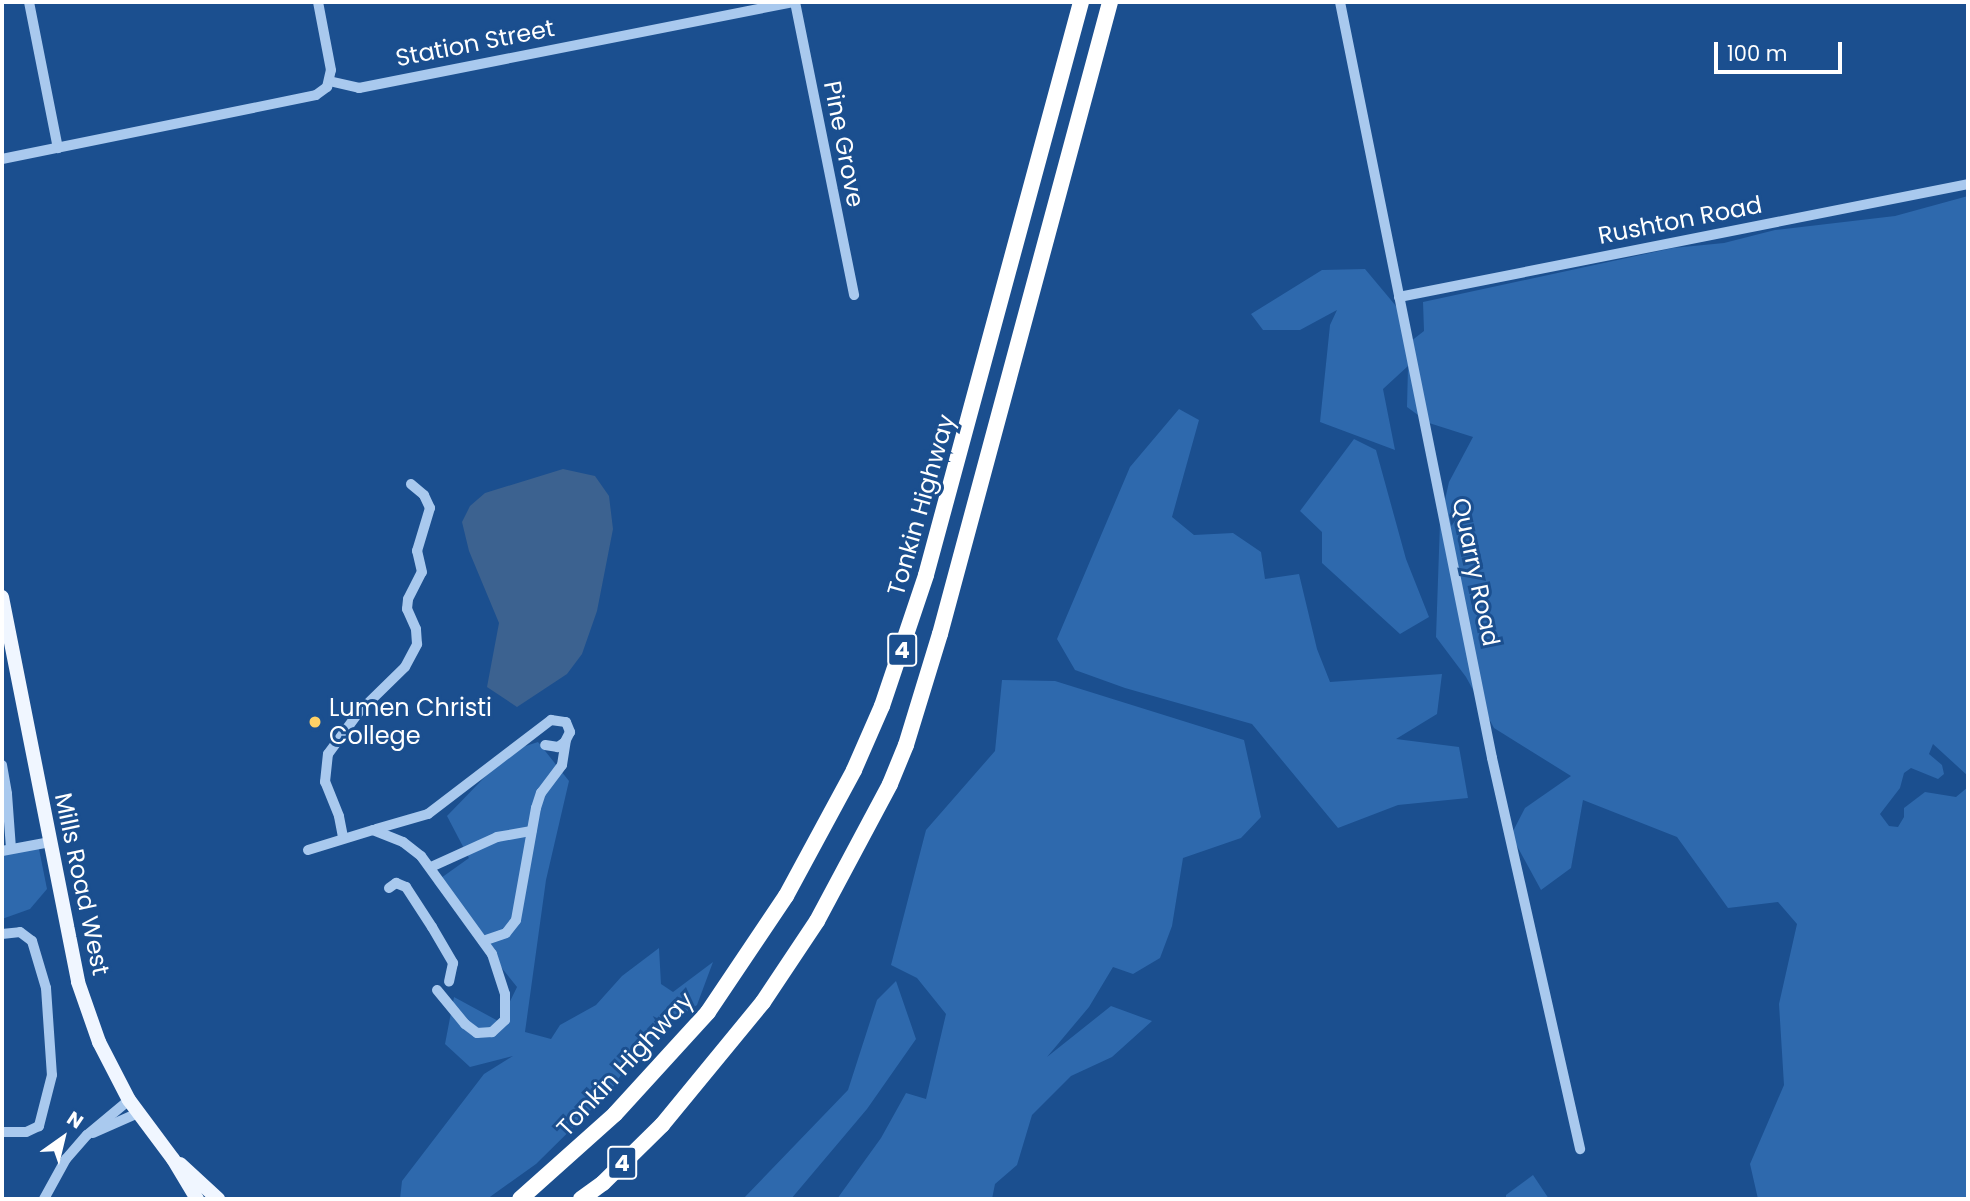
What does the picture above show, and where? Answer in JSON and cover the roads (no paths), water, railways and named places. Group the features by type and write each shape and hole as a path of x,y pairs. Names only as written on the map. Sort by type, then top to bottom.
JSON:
{"highway":[{"name":"Tonkin Highway","path":"520,1199 615,1114 708,1012 786,896 854,770 882,706 926,575 1081,2"},
{"name":"Tonkin Highway","path":"581,1199 603,1183 670,1115 763,1002 817,921 890,784 906,746 940,634 1111,2"}],"main road":[{"name":"Mills Road West","path":"2,597 78,982 99,1042 134,1106 173,1159 197,1199"},
{"name":"Mills Road West","path":"173,1159 200,1180 218,1199"}],"street":[{"path":"29,2 58,148"},
{"path":"2,159 316,95 329,81 331,66 318,2"},
{"name":"Station Street","path":"329,81 359,88 795,2"},
{"name":"Pine Grove","path":"795,2 854,295"},
{"name":"Quarry Road","path":"1340,2 1492,758 1580,1149"},
{"name":"Rushton Road","path":"1399,297 1968,184"},
{"path":"343,838 339,816 325,782 328,754 364,707 405,667 417,643 416,629 407,609 408,599 422,572 418,547 430,508 424,495 411,484"},
{"path":"309,850 428,814 551,720 560,719 568,725 563,761 541,793 531,831 516,920 506,933 483,940"},
{"path":"545,745 558,747 566,741"},
{"path":"2,765 7,793 6,850 50,842"},
{"path":"373,830 403,842 431,867 483,940 495,962 505,995 506,1016 501,1027 488,1033 471,1029 437,990"},
{"path":"431,867 497,837 531,831"},
{"path":"388,888 399,883 406,887 432,927 453,963 453,974 449,982"},
{"path":"2,934 20,932 32,941 47,988 52,1075 39,1126 26,1132 2,1132"},
{"path":"44,1199 66,1158 87,1135 134,1106"}],"place":[{"name":"Lumen Christi College","path":"315,722"}]}
